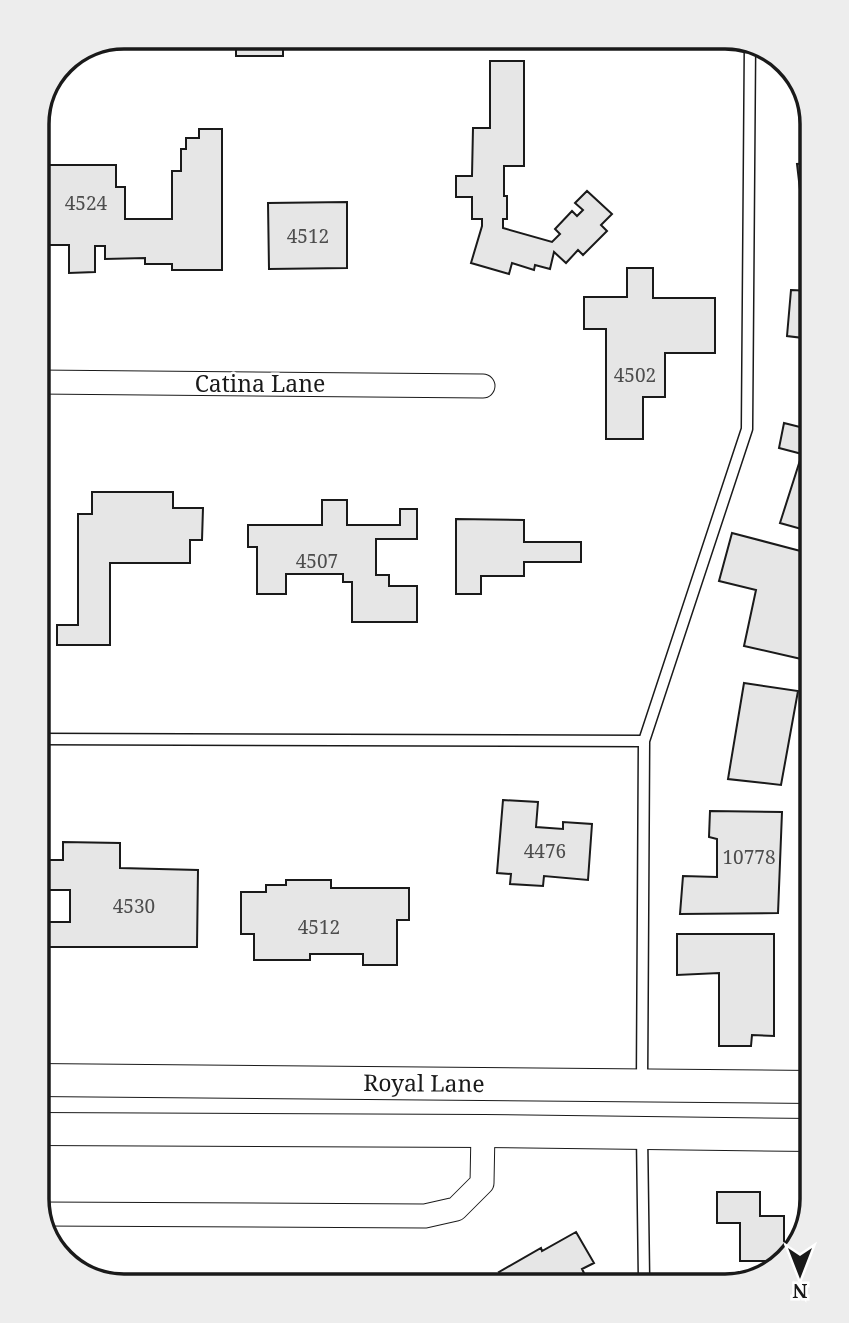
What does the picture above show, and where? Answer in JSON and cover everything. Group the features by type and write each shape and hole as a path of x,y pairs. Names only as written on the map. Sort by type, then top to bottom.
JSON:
{"main road":[{"name":"Royal Lane","path":"49,1080 800,1087"},
{"path":"481,1085 483,1131"},
{"name":"Royal Lane","path":"49,1129 800,1135"}],"street":[{"name":"Catina Lane","path":"49,382 483,386"},
{"path":"51,1214 425,1216 456,1209 482,1183 483,1131"}],"lane":[{"path":"642,1086 644,741 747,429 750,53"},
{"path":"49,738 644,741"},
{"path":"642,1133 644,1274"}],"building":[{"path":"236,49 283,49 283,56 236,56"},
{"path":"490,61 524,61 524,166 504,166 507,219 503,219 503,228 552,242 560,234 555,229 572,211 577,216 583,210 575,203 587,191 612,214 601,225 607,231 583,255 578,250 566,263 554,252 550,269 535,265 534,270 512,263 509,274 471,263 482,219 472,219 472,197 456,197 456,176 472,176 473,128 490,128"},
{"path":"199,129 222,129 222,270 172,270 172,264 145,264 145,258 105,259 105,246 95,246 95,272 69,273 69,245 49,245 49,165 116,165 116,187 125,187 125,219 172,219 172,171 181,171 181,149 186,149 186,138 199,138"},
{"path":"797,164 800,164 800,190"},
{"path":"347,202 347,268 269,269 268,203"},
{"path":"627,268 653,268 653,298 715,298 715,353 665,353 665,397 643,397 643,439 606,439 606,329 584,329 584,297 627,297"},
{"path":"791,290 800,290 800,338 787,336"},
{"path":"784,423 800,427 800,453 779,448"},
{"path":"800,460 800,529 780,523"},
{"path":"92,492 173,492 173,508 203,508 202,540 190,540 190,563 110,563 110,645 57,645 57,625 78,625 78,514 92,514"},
{"path":"322,500 347,500 347,525 400,525 400,509 417,509 417,539 376,539 376,575 389,575 389,586 417,586 417,622 352,622 352,582 343,582 343,574 286,574 286,594 257,594 257,547 248,547 248,525 322,525"},
{"path":"456,519 524,520 524,542 581,542 581,562 524,562 524,576 481,576 481,594 456,594"},
{"path":"732,533 800,551 800,659 744,646 756,590 719,581"},
{"path":"744,683 798,691 781,785 728,779"},
{"path":"503,800 538,802 536,827 563,829 563,822 592,824 588,880 544,876 543,886 510,884 511,874 497,873"},
{"path":"710,811 782,812 778,913 680,914 683,876 717,877 717,839 709,837"},
{"path":"63,842 120,843 120,868 198,870 197,947 49,947 49,922 70,922 70,890 49,890 49,860 63,860"},
{"path":"286,880 331,880 331,888 409,888 409,920 397,920 397,965 363,965 363,954 310,954 310,960 254,960 254,934 241,934 241,892 266,892 266,885 286,885"},
{"path":"677,934 774,934 774,1036 752,1035 751,1046 719,1046 719,973 677,975"},
{"path":"717,1192 760,1192 760,1216 784,1216 784,1239 765,1239 765,1261 740,1261 740,1223 717,1223"},
{"path":"576,1232 594,1263 582,1269 584,1274 499,1272 541,1248 542,1251"}]}
